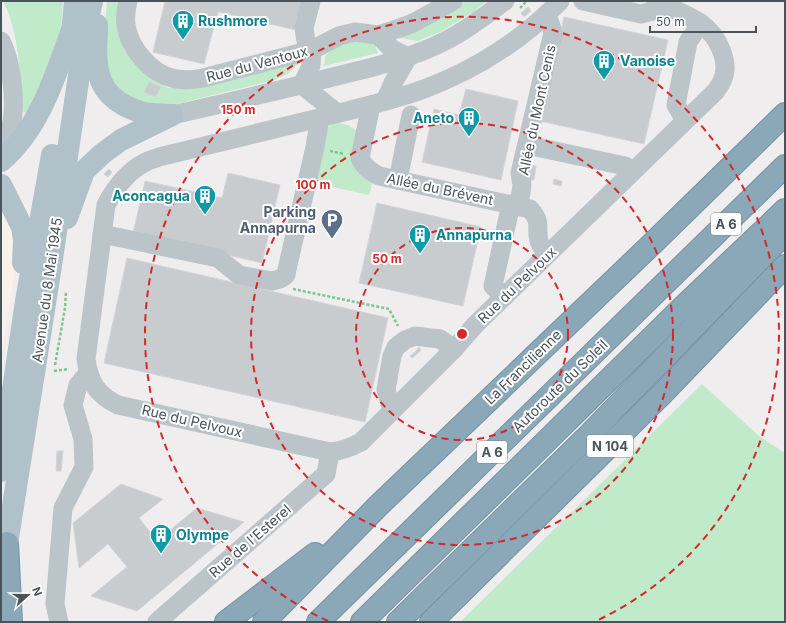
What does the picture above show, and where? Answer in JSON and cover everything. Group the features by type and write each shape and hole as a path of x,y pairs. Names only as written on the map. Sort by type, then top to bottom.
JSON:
{"highway":[{"name":"La Francilienne","path":"264,622 378,506 646,250 785,114"},
{"name":"Autoroute du Soleil","path":"318,622 785,166"},
{"name":"A 6","path":"362,622 686,304 785,210"},
{"path":"398,622 589,435 785,233"},
{"name":"N 104","path":"431,622 662,394 785,266"},
{"path":"226,622 378,506"},
{"path":"7,543 11,622"}],"main road":[{"name":"Avenue du 8 Mai 1945","path":"1,472 26,301 72,30 75,1"},
{"name":"Avenue du 8 Mai 1945","path":"1,578 52,259 79,68 92,1"},
{"path":"98,1 97,66 103,85 114,100 130,108 146,113 172,114"},
{"path":"1,161 12,152 23,138 48,95 72,30"},
{"path":"52,259 84,171 102,154 121,140 172,114"},
{"path":"1,185 22,226 24,240 23,257 26,301"}],"street":[{"name":"Rue du Ventoux","path":"128,1 126,26 130,38 138,53 159,73 172,78 186,80 203,78 312,50 339,36 356,32 378,35 413,23 453,1"},
{"path":"302,85 311,66 312,50 306,41 304,28 311,1"},
{"path":"172,114 302,85 384,65 408,57 446,41 478,21 505,1"},
{"name":"Rue du Pelvoux","path":"560,1 545,16 508,46 456,76 423,90 328,116 159,158 144,163 132,171 111,194 106,205 86,360 88,373 96,389 107,399 118,405 330,452 350,448 361,442 454,349 475,325 722,83 724,57 718,43 709,31 701,23 662,4"},
{"path":"583,1 641,14 662,4"},
{"name":"Allée du Mont Cenis","path":"504,297 493,286 515,205 522,185 520,172 553,34 550,23 545,16"},
{"path":"685,120 676,105 688,42 701,23"},
{"path":"378,35 392,48 408,57"},
{"path":"1,41 9,62 13,80 12,122 8,134 1,142"},
{"path":"360,158 378,103 393,83 408,57"},
{"path":"102,234 218,258 239,275 272,281 280,279 286,275 315,147 328,116 302,85"},
{"path":"398,180 411,115"},
{"path":"527,145 625,166 632,172"},
{"name":"Allée du Brévent","path":"360,158 363,164 370,171 379,176 530,209 536,215 539,224 539,242 547,255"},
{"path":"392,410 386,390 392,356 396,347 405,340 415,336 440,339 454,349"},
{"path":"60,622 55,604 63,508 84,467 83,440 73,406 78,385 88,373"},
{"name":"Rue de l'Esterel","path":"157,622 326,474 330,452"}],"path":[{"path":"315,147 360,158"},
{"path":"280,279 291,289 389,309 405,340"}],"shaded area":[{"path":"1,199 16,226 17,259 1,357"}],"green space":[{"path":"3,1 63,1 60,42 30,114 21,111 20,69 16,40 13,26"},
{"path":"107,1 123,1 141,69 168,88 200,87 299,63 288,74 274,80 172,105 132,102 110,83 103,45"},
{"path":"466,1 487,1 473,12 442,31 417,41 396,37 446,14"},
{"path":"358,41 374,43 378,53 324,66 325,56 340,43"},
{"path":"338,123 348,125 356,130 373,180 369,195 314,183 327,128"},
{"path":"702,384 759,436 785,453 785,622 460,622"}],"building":[{"name":"Rushmore","path":"165,1 303,1 296,30 218,12 204,64 153,52"},
{"path":"528,7 531,11 524,17 521,13"},
{"name":"Vanoise","path":"564,17 668,40 644,144 540,121"},
{"path":"149,82 161,87 156,97 144,92"},
{"name":"Aneto","path":"466,89 518,101 501,180 422,162 434,109 459,115"},
{"path":"527,164 536,166 534,180 525,180"},
{"path":"109,169 112,172 108,177 104,174"},
{"name":"Aconcagua","path":"228,173 280,185 262,263 133,233 145,181 222,198"},
{"path":"554,179 562,181 561,186 553,184"},
{"name":"Annapurna","path":"377,203 481,227 463,306 359,283"},
{"path":"127,258 388,318 365,422 104,363"},
{"path":"419,347 421,350 417,354 415,352"},
{"path":"415,352 417,354 412,358 410,356"},
{"path":"57,451 63,451 61,471 56,471"},
{"name":"Olympe","path":"121,484 163,499 139,518 157,541 197,508 244,522 137,611 91,596 127,567 108,544 79,568 73,523"}],"place":[{"name":"Rushmore","path":"183,40"},
{"name":"Vanoise","path":"604,80"},
{"name":"Aneto","path":"469,138"},
{"name":"Aconcagua","path":"205,216"},
{"name":"Parking Annapurna","path":"332,240"},
{"name":"Annapurna","path":"420,254"},
{"name":"Olympe","path":"161,554"}]}
